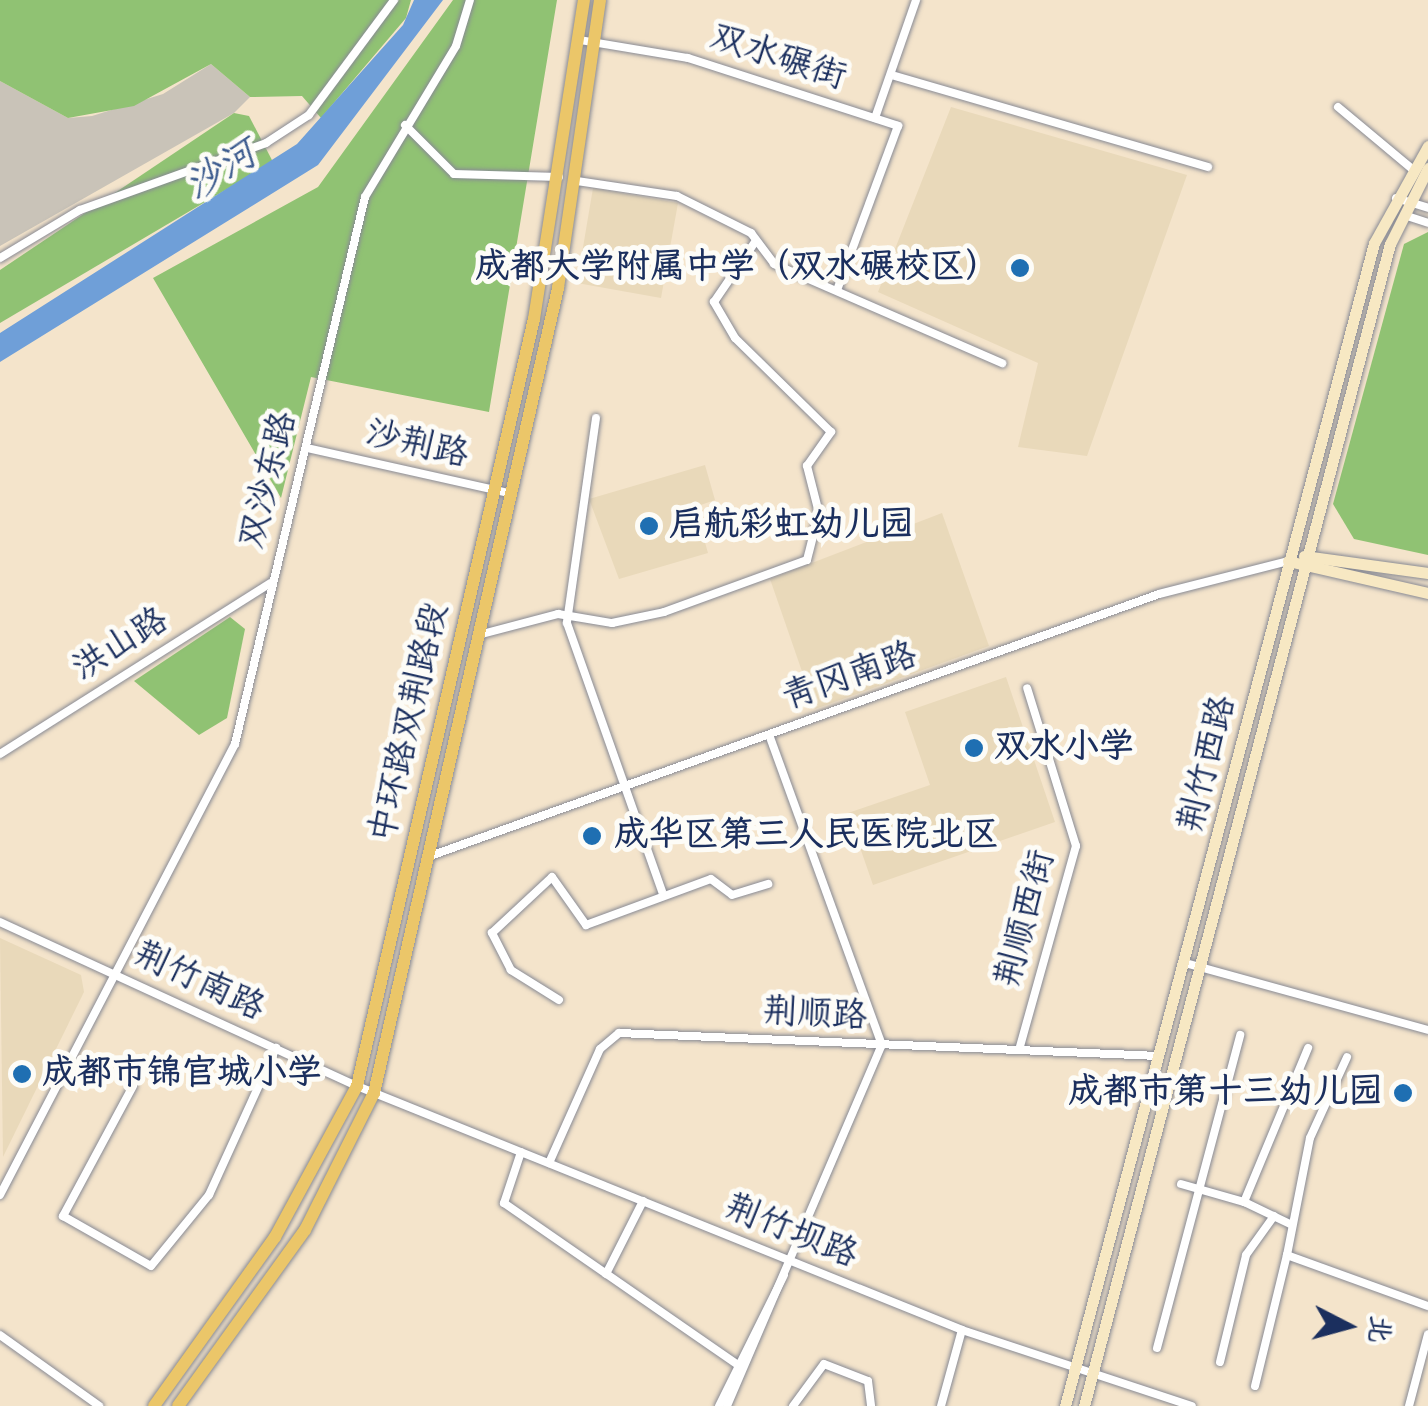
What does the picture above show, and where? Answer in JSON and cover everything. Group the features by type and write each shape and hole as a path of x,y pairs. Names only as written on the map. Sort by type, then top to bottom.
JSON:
{"main road":[{"name":"中环路双荆路段","path":"154,1406 275,1237 357,1086 494,490 560,177 584,0"},
{"name":"中环路双荆路段","path":"178,1406 305,1230 374,1092 433,856 515,494 578,180 600,0"},
{"name":"荆竹西路","path":"1066,1406 1288,561 1390,210 1411,168 1428,146"},
{"name":"荆竹西路","path":"1084,1406 1308,555 1407,209 1428,168"},
{"path":"1288,561 1308,555 1428,572"},
{"path":"1288,561 1304,572 1428,593"}],"street":[{"path":"0,258 80,210 290,128 309,115 394,0"},
{"name":"双沙东路","path":"0,1195 235,744 365,197 456,46 470,0"},
{"path":"874,118 895,76 916,0"},
{"name":"双水碾街","path":"580,40 688,58 898,126 837,290"},
{"path":"895,76 1208,167"},
{"path":"1338,107 1411,168"},
{"path":"406,125 454,174 560,177"},
{"path":"578,180 677,196 755,242 774,264 837,290 890,321 1002,363"},
{"path":"1396,198 1428,222"},
{"path":"1390,210 1428,208"},
{"path":"482,634 568,616 612,623 664,612 807,560 819,513 807,466 830,432 735,338 714,302 755,242"},
{"path":"596,418 568,616 662,892"},
{"name":"沙荆路","path":"307,448 515,494"},
{"name":"青冈南路","path":"433,856 1158,594 1288,561"},
{"name":"洪山路","path":"0,754 271,584"},
{"name":"荆顺西街","path":"1020,1050 1076,846 1026,688"},
{"path":"727,1406 882,1046 769,735"},
{"path":"559,1000 511,970 492,933 552,878 586,925 662,892 711,879 747,896 768,884"},
{"name":"荆竹南路","path":"0,922 374,1092"},
{"path":"1185,964 1428,1030"},
{"name":"荆顺路","path":"549,1164 600,1049 619,1033 1158,1056"},
{"path":"1158,1348 1240,1035"},
{"path":"132,1086 63,1216 150,1266 209,1194 276,1048"},
{"path":"1244,1202 1308,1048"},
{"path":"1256,1386 1310,1138 1347,1057"},
{"name":"荆竹坝路","path":"374,1092 962,1330 1091,1378 1192,1406"},
{"path":"521,1152 504,1203 739,1366"},
{"path":"1181,1184 1244,1202 1290,1224"},
{"path":"606,1274 643,1201"},
{"path":"1220,1362 1246,1255 1274,1216"},
{"path":"1287,1255 1428,1306"},
{"path":"719,1406 792,1262"},
{"path":"941,1406 962,1330"},
{"path":"1408,1406 1428,1334"},
{"path":"0,1335 99,1406"},
{"path":"793,1406 824,1364 868,1380 871,1406"}],"shaded area":[{"path":"211,64 250,97 234,113 0,246 0,81 68,118 92,116 163,94"},
{"name":"成都大学附属中学（双水碾校区）","path":"951,107 1187,175 1087,456 1018,447 1038,363 878,292"},
{"path":"593,188 678,203 661,298 577,283"},
{"name":"启航彩虹幼儿园","path":"705,465 715,500 695,507 708,553 619,579 589,499"},
{"path":"942,513 989,646 815,709 770,579"},
{"name":"双水小学","path":"1006,677 1055,822 873,885 848,813 930,785 905,712"},
{"name":"成都市锦官城小学","path":"0,938 81,975 84,992 3,1157"}],"green space":[{"path":"0,0 411,0 406,18 321,118 302,96 250,97 211,64 134,106 68,118 0,81"},
{"path":"453,0 557,0 489,412 311,377 281,498 153,278 318,187"},
{"path":"234,113 249,116 273,162 0,323 0,270"},
{"path":"1428,232 1428,555 1354,539 1333,504 1404,244"},
{"path":"230,617 245,629 227,718 199,735 134,681"}],"water":[{"path":"414,0 443,0 318,165 0,362 0,333 297,144 403,25"}],"place":[{"name":"成都大学附属中学（双水碾校区）","path":"1020,268"},
{"name":"启航彩虹幼儿园","path":"649,526"},
{"name":"双水小学","path":"974,748"},
{"name":"成华区第三人民医院北区","path":"592,836"},
{"name":"成都市锦官城小学","path":"22,1074"},
{"name":"成都市第十三幼儿园","path":"1403,1093"}],"water label":[{"name":"沙河","path":"222,172"}]}
